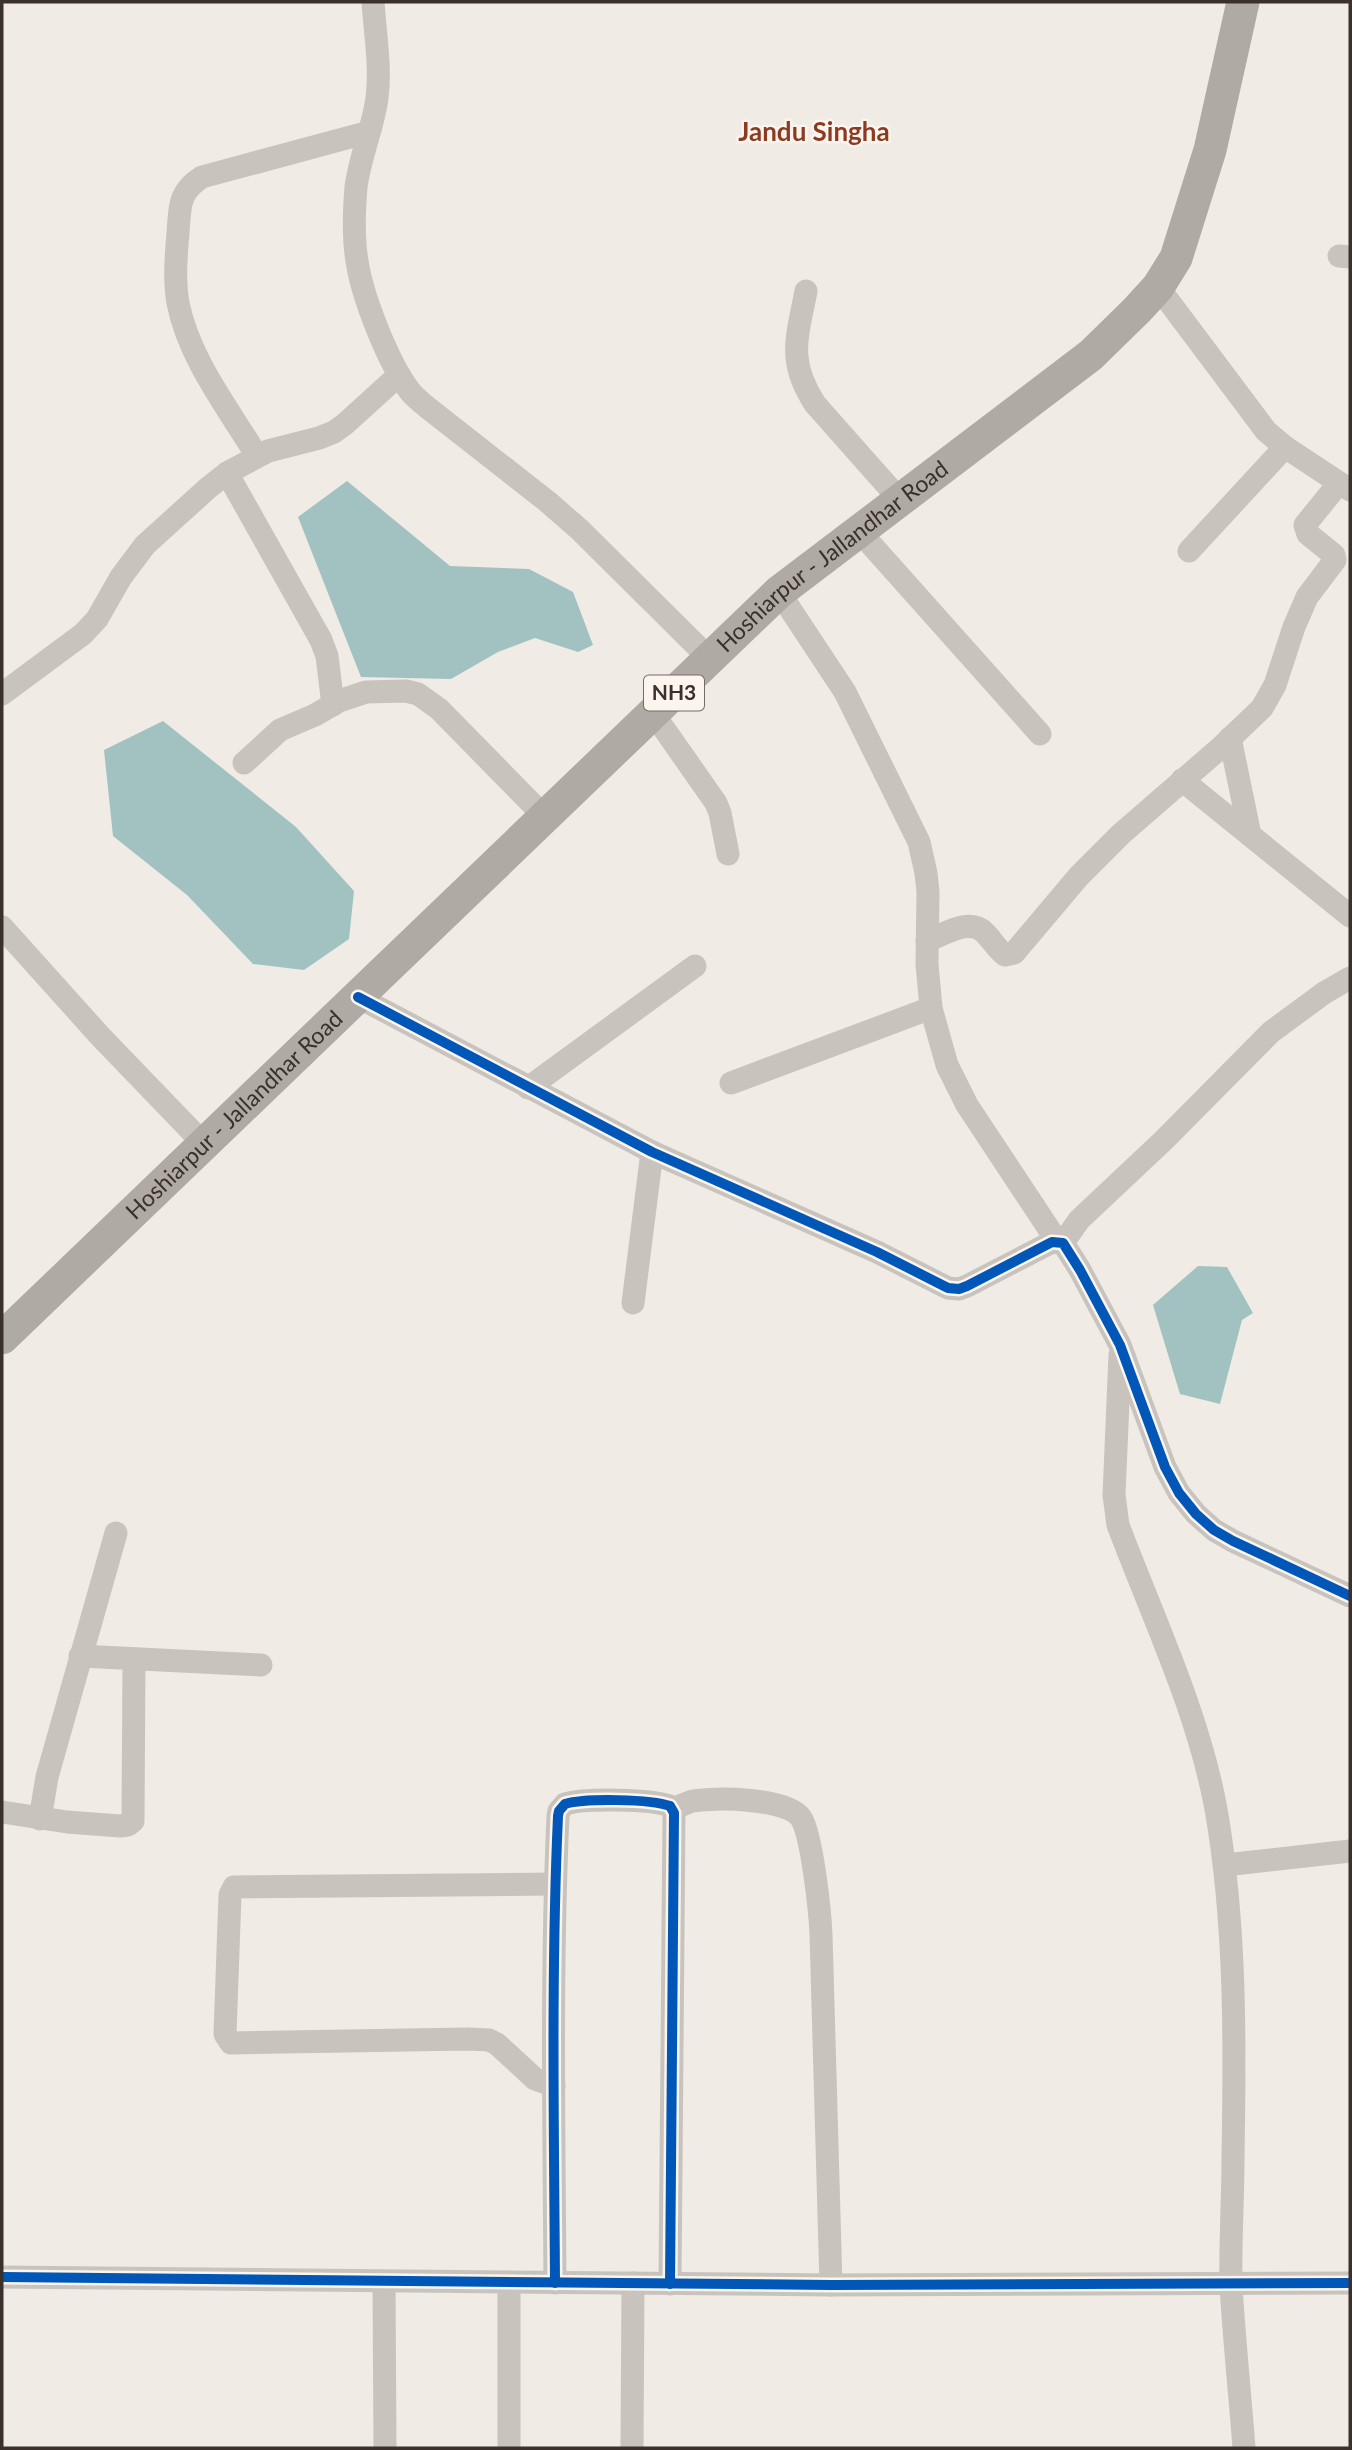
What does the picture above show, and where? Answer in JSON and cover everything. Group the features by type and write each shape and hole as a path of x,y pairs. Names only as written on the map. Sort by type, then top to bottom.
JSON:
{"highway":[{"name":"Hoshiarpur - Jallandhar Road","path":"2,1338 779,592 1091,355 1137,310 1158,287 1176,258 1210,150 1243,2"}],"street":[{"path":"373,2 377,98 356,187 354,240 357,264 378,327 399,375 410,391 428,408 548,502 594,542 710,659"},
{"path":"257,456 201,362 183,323 176,269 180,208 184,193 202,177 369,132"},
{"path":"927,942 961,927 974,926 985,933 1005,955 1014,953 1086,869 1138,818 1262,708 1271,695 1307,597 1335,559 1334,555 1308,534 1305,525 1345,486 1284,447 1266,431 1158,287"},
{"path":"806,290 796,360 804,387 815,404 900,500"},
{"path":"2,694 83,634 97,619 121,577 145,545 227,473 257,456 319,439 334,432 399,375"},
{"path":"1189,551 1284,447"},
{"path":"227,473 321,639 327,656 333,705"},
{"path":"859,531 1040,734"},
{"path":"779,592 845,692 919,842 926,873 931,1008 947,1065 957,1087 1080,1270 1120,1345 1165,1467 1196,1514 1214,1530 1350,1596"},
{"path":"244,763 280,730 352,695 391,691 418,694 439,709 545,817"},
{"path":"653,713 716,803 729,854"},
{"path":"1230,738 1250,835"},
{"path":"1182,780 1350,916"},
{"path":"2,927 100,1036 204,1144"},
{"path":"528,1088 695,965"},
{"path":"358,997 652,1152 877,1251 948,1288 959,1289 1052,1242 1060,1242 1079,1220 1272,1032 1324,993 1350,978"},
{"path":"731,1083 931,1008"},
{"path":"634,1303 652,1152"},
{"path":"1120,1345 1114,1495 1118,1525 1191,1716 1215,1807 1225,1865 1231,1920 1234,2104 1231,2284 1244,2448"},
{"path":"40,1819 47,1777 116,1532"},
{"path":"80,1656 261,1665"},
{"path":"2,1812 40,1819 120,1826 133,1821 134,1659"},
{"path":"673,1809 696,1800 758,1802 797,1814 805,1826 817,1889 821,1934 831,2285"},
{"path":"555,2283 555,1884 559,1811 565,1804 583,1801 655,1803 673,1809"},
{"path":"670,2284 673,1809"},
{"path":"1225,1865 1350,1851"},
{"path":"554,2086 535,2079 497,2044 489,2040 231,2043 225,2034 230,1895 234,1887 555,1884"},
{"path":"2,2277 831,2285 1350,2283"},
{"path":"383,2282 385,2448"},
{"path":"509,2282 509,2448"},
{"path":"632,2448 633,2283"}],"water":[{"path":"347,481 450,566 529,569 573,592 593,645 578,652 535,638 498,652 451,679 361,677 298,517"},
{"path":"163,721 296,827 354,891 349,939 304,970 253,964 187,895 113,836 104,750"},
{"path":"1198,1266 1227,1267 1253,1313 1242,1320 1220,1404 1180,1394 1153,1305"}],"cycle path":[{"path":"358,997 652,1152 877,1252 948,1288 959,1289 967,1286 1052,1242 1063,1243 1120,1345 1165,1467 1179,1493 1196,1514 1214,1530 1233,1541 1350,1596"},
{"path":"555,2283 554,1991 558,1816 565,1804 618,1800 670,1806 674,1813 670,2284"},
{"path":"2,2277 831,2285 1350,2283"}],"district":[{"name":"Jandu Singha","path":"814,132"}]}
